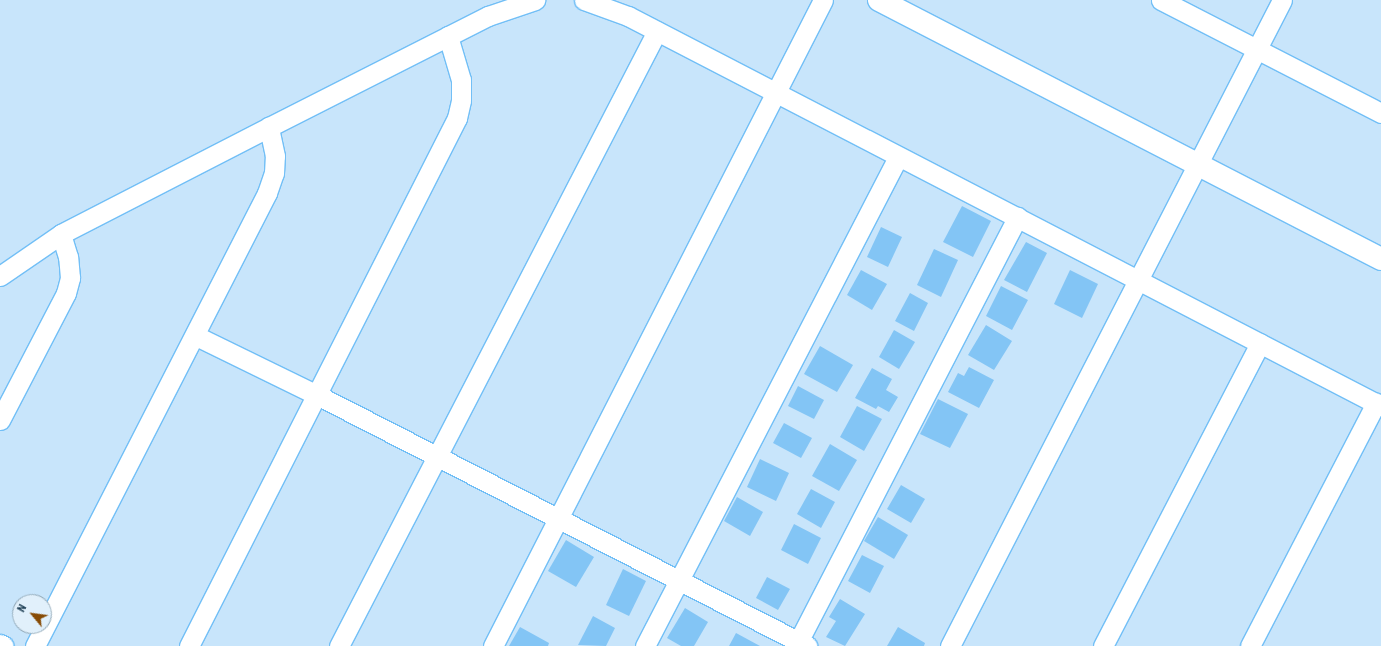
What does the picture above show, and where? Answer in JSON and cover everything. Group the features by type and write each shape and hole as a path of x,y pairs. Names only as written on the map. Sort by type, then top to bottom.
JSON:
{"street":[{"path":"0,276 61,234 488,16 535,0"},
{"path":"493,646 823,0"},
{"path":"879,0 1381,259"},
{"path":"1161,0 1380,110"},
{"path":"950,646 1140,280 1196,163 1282,0"},
{"path":"592,1 657,31 1379,404 1250,646"},
{"path":"339,646 657,31"},
{"path":"189,646 457,118 461,100 460,80 448,36"},
{"path":"34,646 196,336 268,193 274,173 276,156 269,127"},
{"path":"645,646 898,156"},
{"path":"196,336 318,394 557,520 679,579 800,644 1017,217"},
{"path":"0,420 66,293 70,278 68,257 61,234"},
{"path":"1103,646 1260,343"},
{"path":"0,644 4,646"}],"building":[{"path":"962,206 991,221 973,257 943,242"},
{"path":"881,227 902,237 888,267 867,257"},
{"path":"1026,242 1047,253 1027,292 1004,280"},
{"path":"934,249 958,260 941,297 917,285"},
{"path":"861,270 887,284 872,310 847,295"},
{"path":"1070,270 1098,284 1082,318 1054,304"},
{"path":"1001,286 1028,300 1012,330 986,316"},
{"path":"910,293 928,303 914,331 895,321"},
{"path":"986,325 1012,341 994,370 968,355"},
{"path":"894,330 915,342 899,369 879,357"},
{"path":"820,346 853,365 837,392 804,374"},
{"path":"969,367 994,380 979,408 948,392 958,373 964,376"},
{"path":"872,368 892,379 886,390 898,397 889,412 878,406 876,409 855,398"},
{"path":"798,386 824,400 814,419 788,406"},
{"path":"938,399 968,414 950,448 920,434"},
{"path":"857,406 882,419 864,451 840,437"},
{"path":"784,423 812,438 801,458 773,443"},
{"path":"830,444 857,460 839,491 812,476"},
{"path":"760,459 789,473 776,501 747,487"},
{"path":"901,485 925,499 911,523 887,509"},
{"path":"811,489 835,502 821,528 797,514"},
{"path":"737,497 763,512 750,536 724,521"},
{"path":"878,517 908,535 894,559 864,541"},
{"path":"794,524 821,538 808,564 781,550"},
{"path":"566,540 594,557 576,587 548,571"},
{"path":"862,555 884,566 870,593 848,581"},
{"path":"623,569 646,581 629,616 606,605"},
{"path":"767,577 790,589 778,610 756,598"},
{"path":"840,599 865,614 845,646 826,637 836,621 829,617"},
{"path":"685,608 708,622 694,646 681,646 667,638"},
{"path":"593,616 615,628 606,646 578,645"},
{"path":"520,627 549,643 548,646 509,646"},
{"path":"898,627 925,643 924,646 887,646"},
{"path":"736,633 760,646 729,646"}]}
